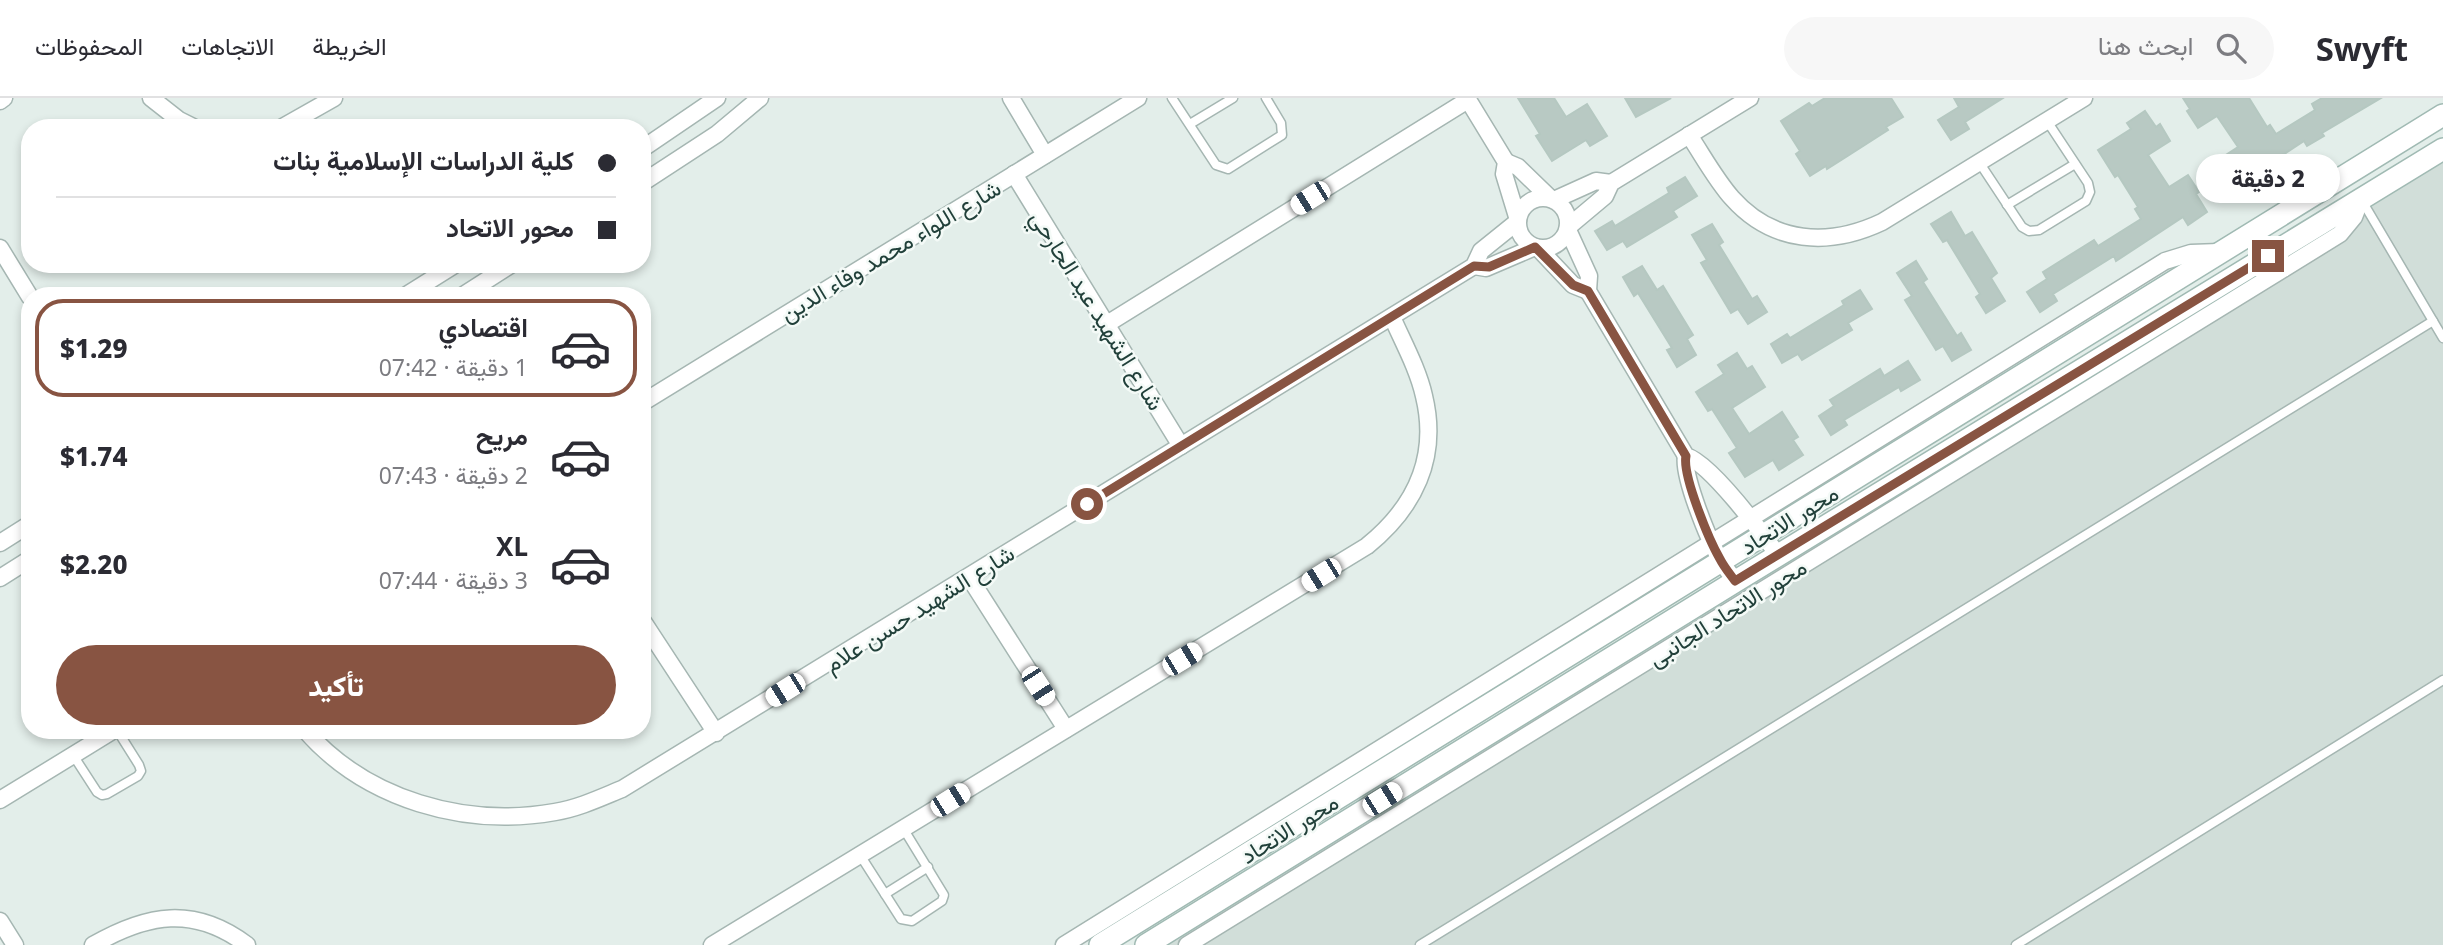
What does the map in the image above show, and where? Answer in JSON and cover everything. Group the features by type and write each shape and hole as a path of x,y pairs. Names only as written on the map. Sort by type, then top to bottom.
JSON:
{"street":[{"path":"151,98 178,119"},
{"path":"297,119 334,98"},
{"path":"651,143 717,98"},
{"path":"651,177 708,141 760,98"},
{"path":"1011,98 1045,155"},
{"name":"شارع اللواء محمد وفاء الدين","path":"651,397 1138,98"},
{"path":"1537,248 1551,247 1562,241 1568,228 1605,196 1611,183 1750,98"},
{"path":"1689,135 1731,197 1748,214 1768,226 1790,234 1814,239 1837,237 1860,232 1882,222 2084,98"},
{"path":"1107,324 1467,99 1506,162 1518,167 1567,214 1568,228 1590,279 1588,291"},
{"name":"محور الاتحاد","path":"1100,945 1716,552 2222,252 2443,115"},
{"name":"محور الاتحاد","path":"1146,945 1735,581 2443,149"},
{"path":"1506,162 1504,174 1520,235 1537,248 1573,285 1588,291 1686,456 1686,470 1716,552 1735,581"},
{"name":"شارع الشهيد عيد الجارحي","path":"1014,174 1181,446"},
{"path":"2347,176 2361,199"},
{"path":"1518,221 1519,213 1528,202 1535,199 1552,199 1596,181 1611,183"},
{"name":"محور الاتحاد الجانبى","path":"1187,945 2340,234 2354,217 2361,199"},
{"name":"شارع الشهيد حسن علام","path":"313,739 359,776 389,792 432,807 489,817 523,816 590,803 622,789 716,733 1474,266 1481,251 1518,221"},
{"path":"0,248 24,287"},
{"name":"شارع الشهيد حسن علام","path":"1474,266 1489,267 1537,248"},
{"path":"419,287 442,273"},
{"path":"476,287 498,273"},
{"path":"712,945 1367,547 1386,531 1415,491 1424,468 1428,443 1424,394 1392,317"},
{"path":"1686,456 1700,463 1778,555"},
{"path":"0,543 21,530"},
{"path":"1064,945 1716,552"},
{"path":"0,578 21,565"},
{"path":"969,577 1066,729"},
{"path":"651,634 716,733"},
{"path":"0,800 100,739"},
{"path":"93,945 121,929 163,918 207,923 247,945"},
{"path":"0,921 15,945"}],"lane":[{"path":"1172,98 1216,165 1224,169 1232,168 1282,135 1282,123 1266,98"},
{"path":"1189,124 1233,98"},
{"path":"1979,162 2022,227 2029,231 2039,230 2088,197 2090,188 2047,121"},
{"path":"2007,205 2075,164"},
{"path":"2361,199 2443,338"},
{"path":"1420,945 2433,321"},
{"path":"2016,945 2443,680"},
{"path":"72,755 97,793 107,794 138,776 141,771 122,739"},
{"path":"860,855 901,919 912,921 943,898 943,890 904,828"},
{"path":"886,894 928,867"}],"shaded area":[{"path":"2443,139 2443,945 1134,945"}],"building":[{"path":"1518,98 1554,98 1566,117 1587,104 1607,136 1590,146 1586,140 1552,161 1536,136 1540,134"},
{"path":"1625,98 1671,98 1636,117"},
{"path":"1825,98 1891,98 1903,117 1846,157 1810,176 1796,154 1800,151 1781,121 1809,103 1812,106"},
{"path":"1954,98 2003,98 1965,122 1969,129 1951,140 1938,120 1959,107"},
{"path":"2183,98 2249,98 2267,127 2270,125 2276,134 2315,110 2312,104 2322,98 2381,98 2322,133 2324,136 2307,146 2304,141 2255,173 2259,179 2241,191 2230,175 2226,178 2215,162 2238,147 2217,116 2198,128 2187,111 2190,109"},
{"path":"2145,111 2156,127 2160,124 2170,141 2148,155 2169,187 2188,175 2207,212 2188,225 2183,217 2116,261 2114,256 2053,294 2057,301 2040,312 2027,292 2047,279 2043,272 2094,240 2098,246 2141,219 2135,209 2138,207 2098,150 2131,129 2127,123"},
{"path":"1685,177 1697,196 1673,211 1677,217 1627,247 1623,241 1607,250 1595,231 1612,221 1615,226 1669,193 1667,188"},
{"path":"1951,212 1965,236 1972,232 1997,273 1991,278 2005,301 1986,313 1976,297 1980,294 1947,240 1943,242 1931,224"},
{"path":"1712,224 1723,242 1719,245 1752,299 1757,296 1767,312 1748,324 1738,309 1731,313 1701,263 1707,260 1692,235"},
{"path":"1916,261 1927,279 1923,282 1957,336 1961,333 1971,350 1952,361 1943,346 1936,350 1905,300 1912,296 1897,273"},
{"path":"1642,266 1657,290 1663,286 1693,335 1687,339 1696,355 1677,367 1667,350 1672,348 1638,293 1634,296 1623,277"},
{"path":"1860,290 1872,309 1848,323 1852,330 1802,360 1798,354 1782,363 1771,344 1787,334 1790,338 1844,305 1842,301"},
{"path":"1737,353 1747,369 1752,366 1765,387 1732,408 1749,434 1782,412 1798,437 1793,440 1803,455 1779,470 1773,460 1745,477 1729,453 1737,448 1712,409 1708,411 1696,392 1724,374 1718,365"},
{"path":"1908,361 1920,380 1901,391 1899,387 1844,420 1847,425 1831,435 1819,416 1834,406 1830,400 1880,369 1884,376"}],"route":[{"path":"1087,504 1474,266 1489,267 1535,247 1573,285 1588,291 1686,456 1686,470 1711,543 1735,581 2268,256"}]}
